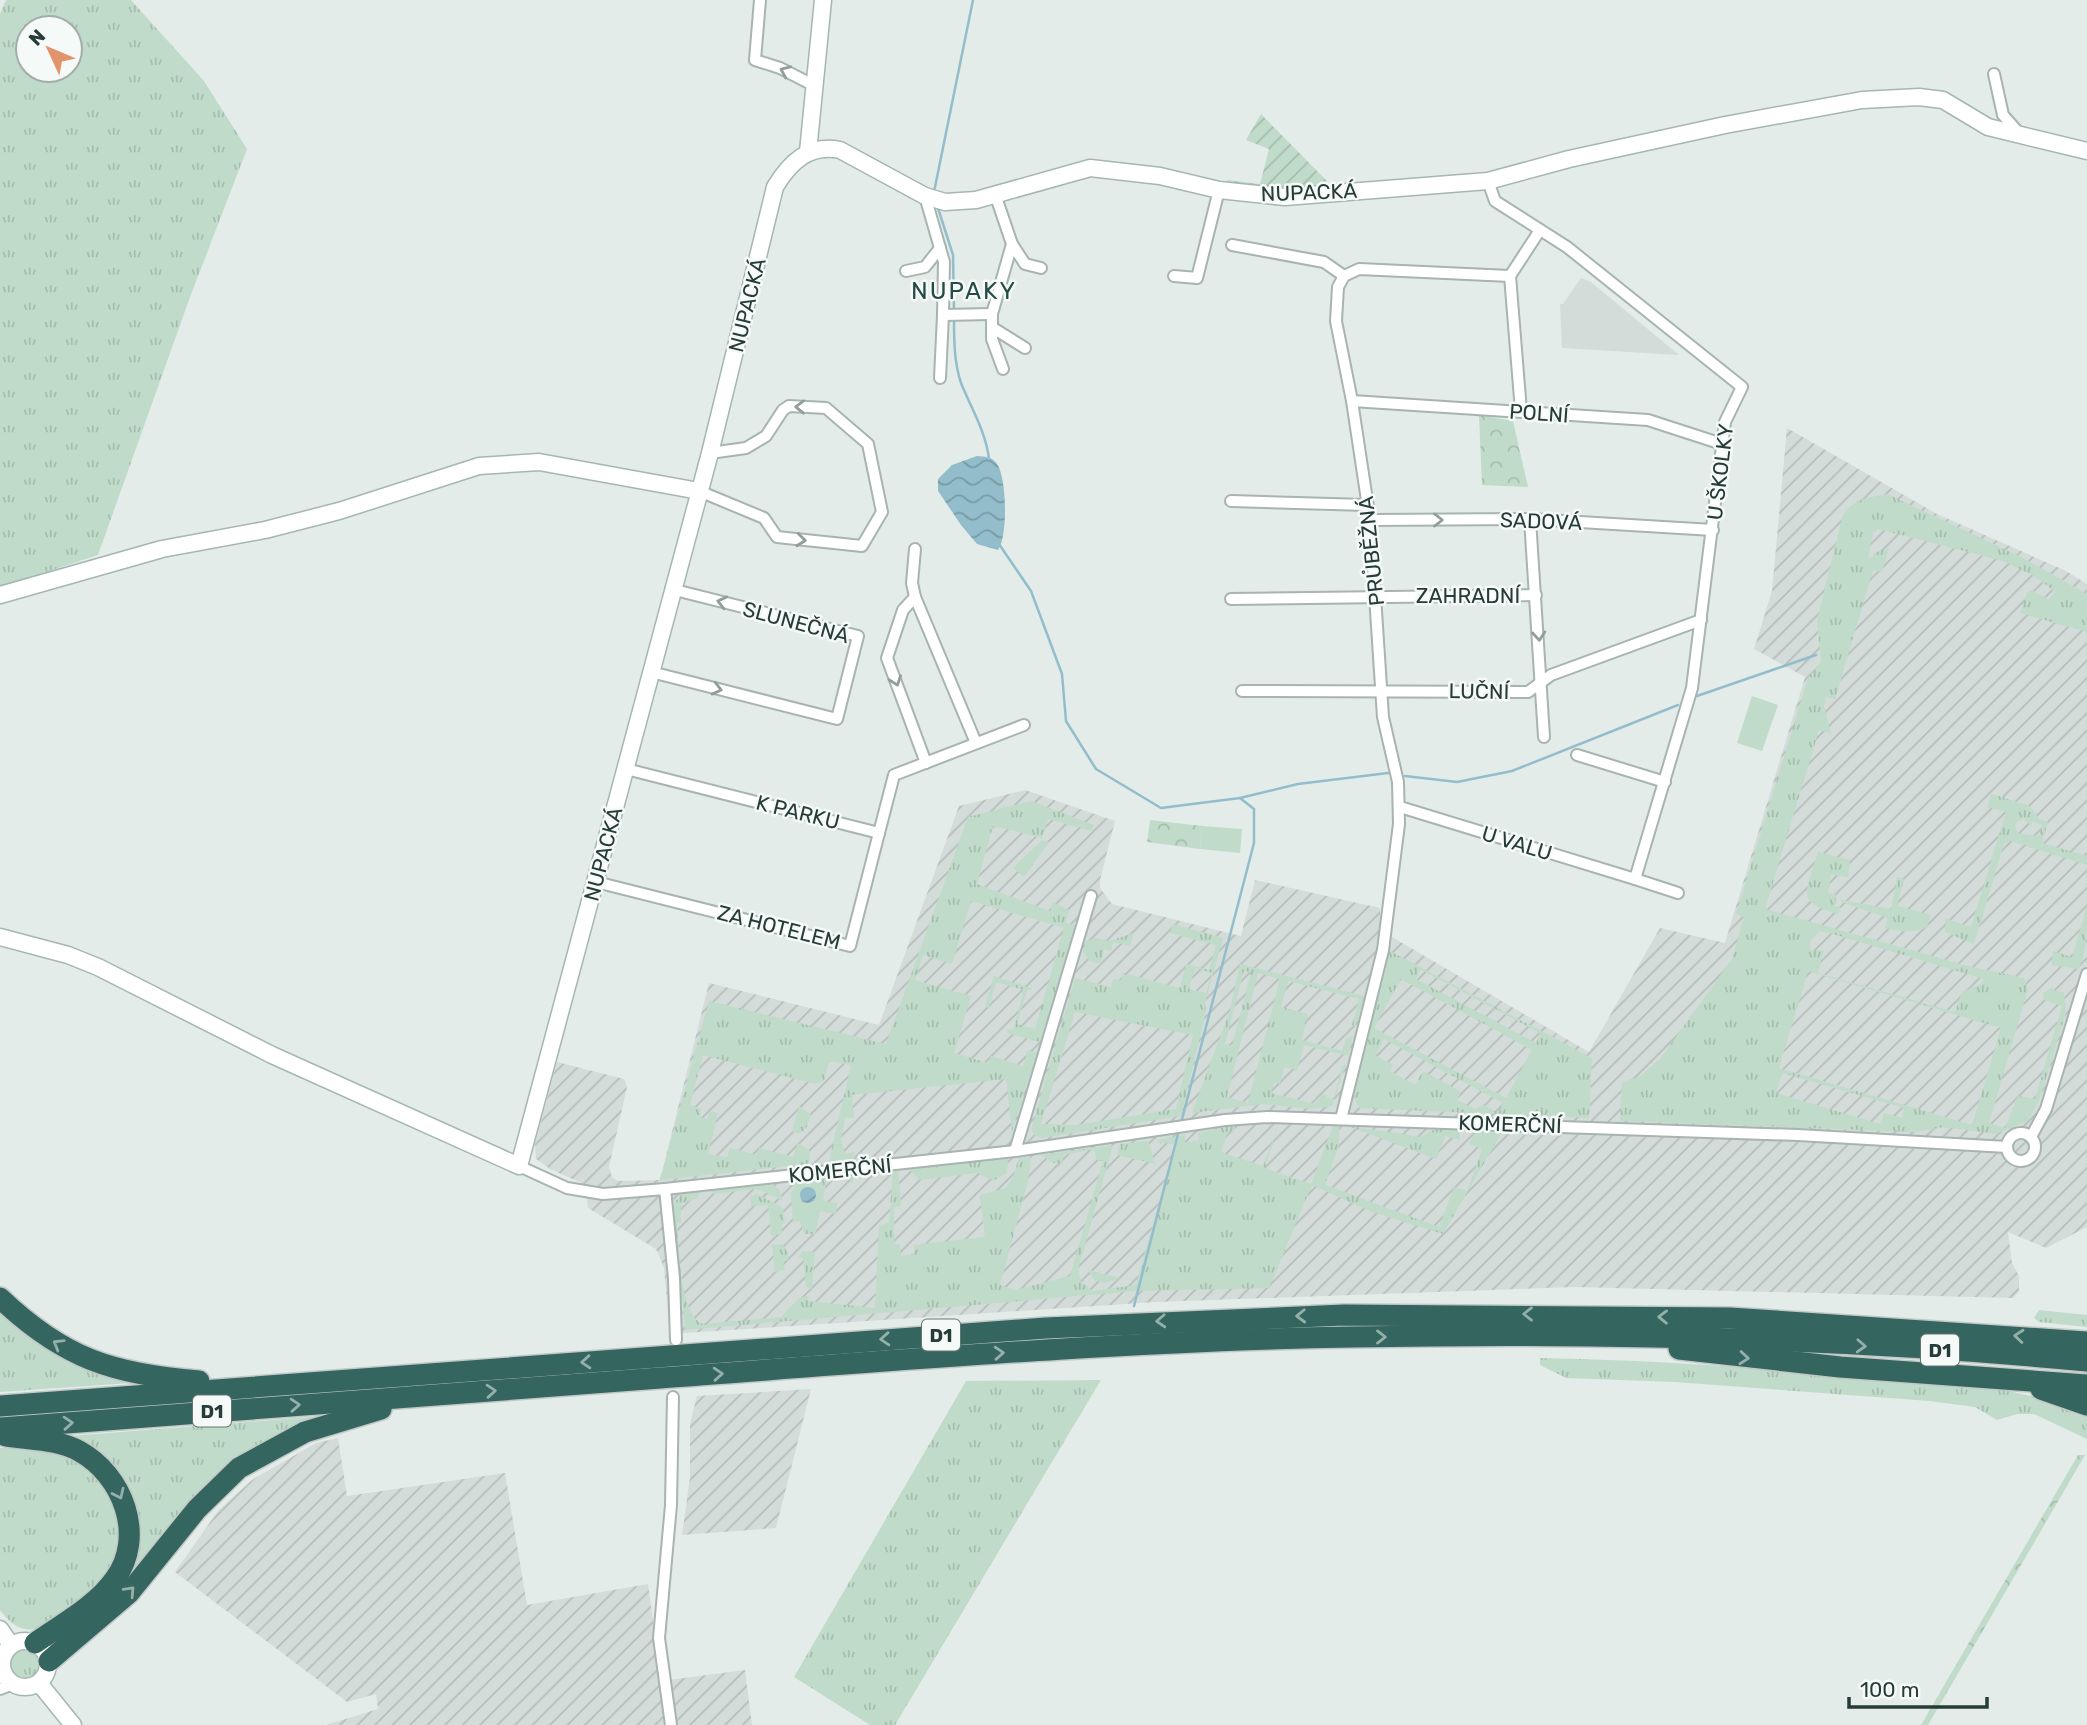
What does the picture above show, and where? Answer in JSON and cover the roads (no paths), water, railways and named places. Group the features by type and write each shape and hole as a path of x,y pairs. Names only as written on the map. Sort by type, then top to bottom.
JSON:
{"highway":[{"path":"0,1298 52,1341 93,1362 144,1376 270,1385"},
{"name":"D1","path":"0,1406 1046,1328 1344,1315 1730,1318 2087,1342"},
{"path":"1604,1336 1705,1354 2087,1385"},
{"name":"D1","path":"0,1428 904,1360 1166,1343 1352,1337 1604,1336 1793,1342 2087,1362"},
{"path":"1988,1378 2041,1389 2087,1405"},
{"path":"49,1661 129,1593 197,1509 239,1468 304,1432 423,1396"},
{"path":"0,1435 57,1443 78,1450 112,1479 129,1517 130,1537 126,1559 115,1579 96,1599 35,1643"}],"street":[{"path":"760,0 755,60 780,68 813,85"},
{"path":"822,0 808,152 828,148 840,150 934,199 944,262 945,315 940,378"},
{"path":"1994,74 2003,114 2011,126 2026,137"},
{"name":"NUPACKÁ","path":"934,199 976,200 1090,168 1160,176 1219,191 1285,197 1488,181 1569,159 1725,125 1862,100 1933,97 1952,104 1988,127 2087,151"},
{"name":"NUPACKÁ","path":"519,1166 626,769 671,589 710,453 775,187 788,166 808,152"},
{"path":"1488,181 1495,201 1540,230 1510,276 1521,411"},
{"path":"1174,276 1197,278 1219,191"},
{"path":"995,194 1012,244 1025,264 1041,268"},
{"name":"U ŠKOLKY","path":"1540,230 1567,247 1742,387 1729,410 1722,443 1692,688 1665,782"},
{"path":"1003,369 992,339 992,314 1012,244"},
{"path":"1232,245 1324,262 1344,276 1359,269 1510,276"},
{"path":"906,271 925,267 940,248"},
{"name":"PRŮBĚŽNÁ","path":"1341,1119 1383,950 1400,807 1381,693 1377,595 1370,520 1352,401 1336,321 1338,287 1344,276"},
{"path":"945,315 992,314"},
{"path":"993,328 1025,348"},
{"name":"POLNÍ","path":"1352,401 1648,420 1722,443"},
{"path":"0,595 162,549 265,530 339,511 479,466 539,462 699,491 764,518 777,537 862,546 882,512 868,444 825,408 789,406 783,410 766,436 746,448 710,453"},
{"path":"1231,501 1366,505"},
{"path":"1531,519 1544,737"},
{"name":"SADOVÁ","path":"1370,520 1531,519 1713,530"},
{"path":"915,549 912,583 915,597 976,743"},
{"name":"SLUNEČNÁ","path":"651,672 837,719 858,636 671,589"},
{"name":"ZAHRADNÍ","path":"1231,599 1536,595"},
{"path":"915,597 903,610 887,658 926,763"},
{"name":"LUČNÍ","path":"1242,691 1528,692 1551,675 1701,620"},
{"path":"879,833 894,775 1024,725"},
{"path":"1577,755 1665,782 1635,879"},
{"name":"K PARKU","path":"626,769 879,833"},
{"name":"U VALU","path":"1400,807 1678,893"},
{"name":"ZA HOTELEM","path":"596,882 850,946 879,833"},
{"path":"1015,1151 1091,896"},
{"path":"0,937 68,955 98,967 284,1061 519,1166"},
{"name":"KOMERČNÍ","path":"2007,1146 2015,1160 2027,1160 2035,1150 2031,1137 2046,1109 2087,974"},
{"name":"KOMERČNÍ","path":"519,1166 567,1188 603,1194 1015,1151 1225,1120 1341,1119 1786,1134 2007,1146"},
{"name":"KOMERČNÍ","path":"2007,1146 2014,1135 2023,1133 2031,1137"},
{"path":"665,1189 674,1278 676,1340"},
{"path":"671,1725 659,1637 671,1505 673,1397"},
{"path":"0,1629 11,1645"},
{"path":"23,1641 35,1643 42,1647 49,1661 47,1673 39,1683 24,1688 6,1686 1,1668 2,1659 11,1645 23,1641"},
{"path":"39,1683 73,1725"}],"water":[{"path":"977,456 995,461 1003,482 1005,521 998,550 977,544 938,491 938,479 952,465"},
{"path":"808,1187 814,1189 814,1201 808,1203 802,1201 800,1195 802,1189"}],"waterway":[{"path":"934,192 973,0"},
{"path":"937,205 953,255 954,312"},
{"path":"954,318 959,375 981,430 989,459"},
{"path":"999,544 1031,591 1062,674 1066,721 1096,769 1161,808 1240,798 1254,809 1254,843 1181,1123"},
{"path":"1697,696 1816,655"},
{"path":"1405,776 1457,782 1512,771 1678,705"},
{"path":"1240,798 1298,784 1388,773"},
{"path":"1134,1306 1179,1130"}],"district":[{"name":"NUPAKY","path":"964,291"}]}
